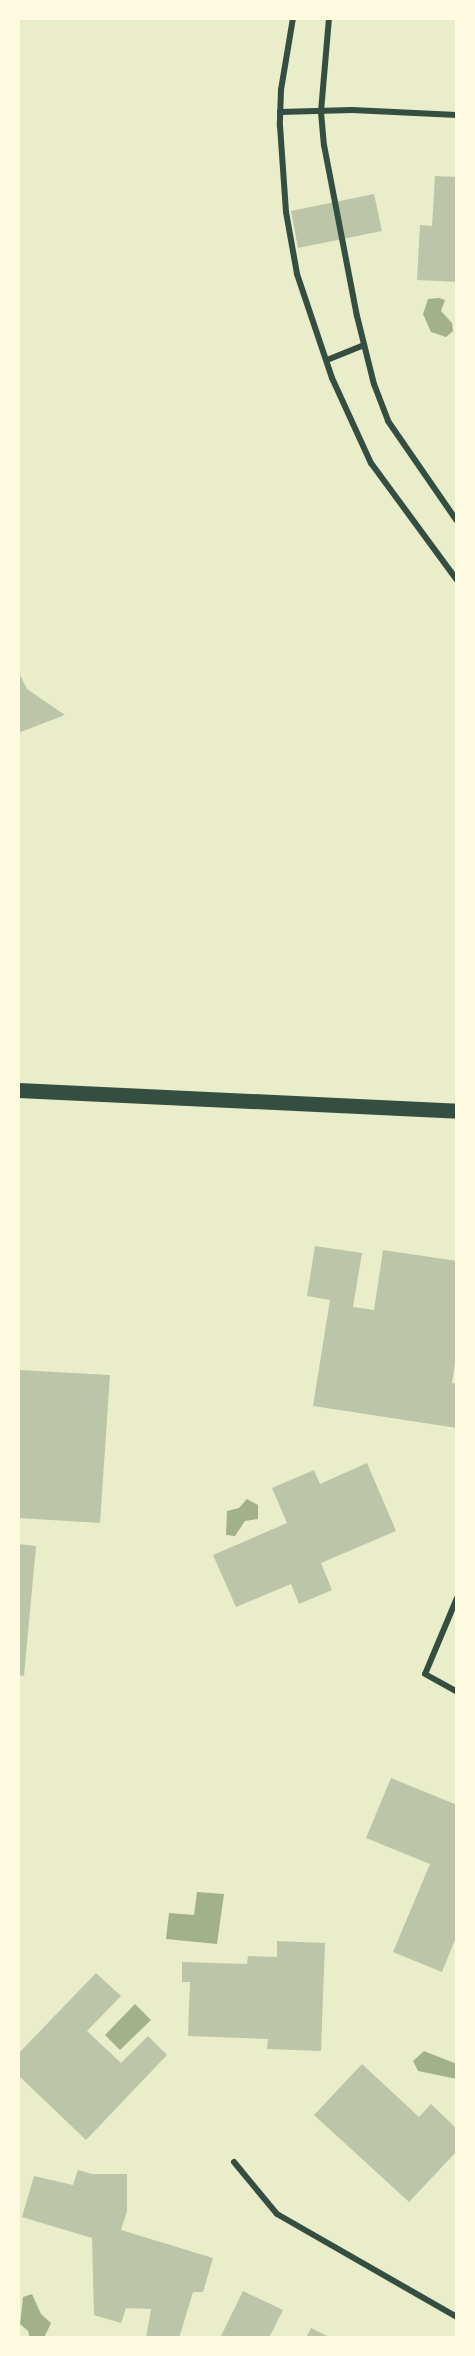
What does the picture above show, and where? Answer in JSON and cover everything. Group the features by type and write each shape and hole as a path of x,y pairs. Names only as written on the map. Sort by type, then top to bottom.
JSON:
{"main road":[{"path":"18,1090 457,1111"}],"street":[{"path":"293,18 280,111 283,188 297,274 327,360 371,464 457,580"},
{"path":"329,18 321,112 364,345 388,421 457,521"},
{"path":"280,111 352,110 457,116"},
{"path":"327,360 364,345"},
{"path":"457,1598 425,1674 457,1692"},
{"path":"234,2162 277,2214 457,2317"}],"shaded area":[{"path":"428,299 445,300 441,311 452,323 453,331 446,337 431,332 423,314"},
{"path":"247,1499 258,1505 258,1519 245,1521 235,1536 226,1535 227,1511 239,1508"},
{"path":"197,1892 224,1894 217,1944 166,1939 169,1913 194,1915"},
{"path":"135,2004 151,2020 120,2050 105,2035"},
{"path":"424,2051 457,2064 457,2079 418,2071 413,2061"},
{"path":"32,2294 41,2314 51,2323 44,2338 30,2338 28,2331 20,2324 23,2297"}],"building":[{"path":"435,176 457,177 457,282 417,280 420,225 432,226"},
{"path":"374,194 382,231 298,248 291,211"},
{"path":"18,671 27,689 65,715 18,733"},
{"path":"315,1246 362,1253 353,1307 374,1310 383,1250 457,1261 457,1350 452,1383 457,1384 457,1428 313,1406 330,1300 307,1296"},
{"path":"18,1370 110,1375 100,1523 18,1518"},
{"path":"367,1463 396,1531 321,1563 332,1590 299,1604 291,1584 236,1607 213,1555 287,1523 272,1488 314,1470 320,1484"},
{"path":"18,1544 36,1546 24,1676 18,1675"},
{"path":"391,1778 457,1805 457,1935 442,1972 393,1952 430,1864 366,1838"},
{"path":"277,1941 325,1943 321,2051 267,2049 268,2039 188,2036 190,1982 182,1982 182,1962 247,1964 248,1956 277,1957"},
{"path":"96,1973 121,1996 87,2031 121,2063 148,2036 167,2055 86,2140 18,2075 18,2054"},
{"path":"362,2064 419,2117 431,2104 457,2129 457,2151 409,2202 314,2115"},
{"path":"78,2170 92,2174 127,2174 127,2211 121,2230 213,2258 203,2292 193,2292 179,2338 146,2338 151,2309 126,2308 121,2323 94,2315 92,2238 22,2217 34,2176 73,2185"},
{"path":"243,2291 283,2310 269,2338 220,2338"},
{"path":"311,2328 331,2338 306,2338"}]}
